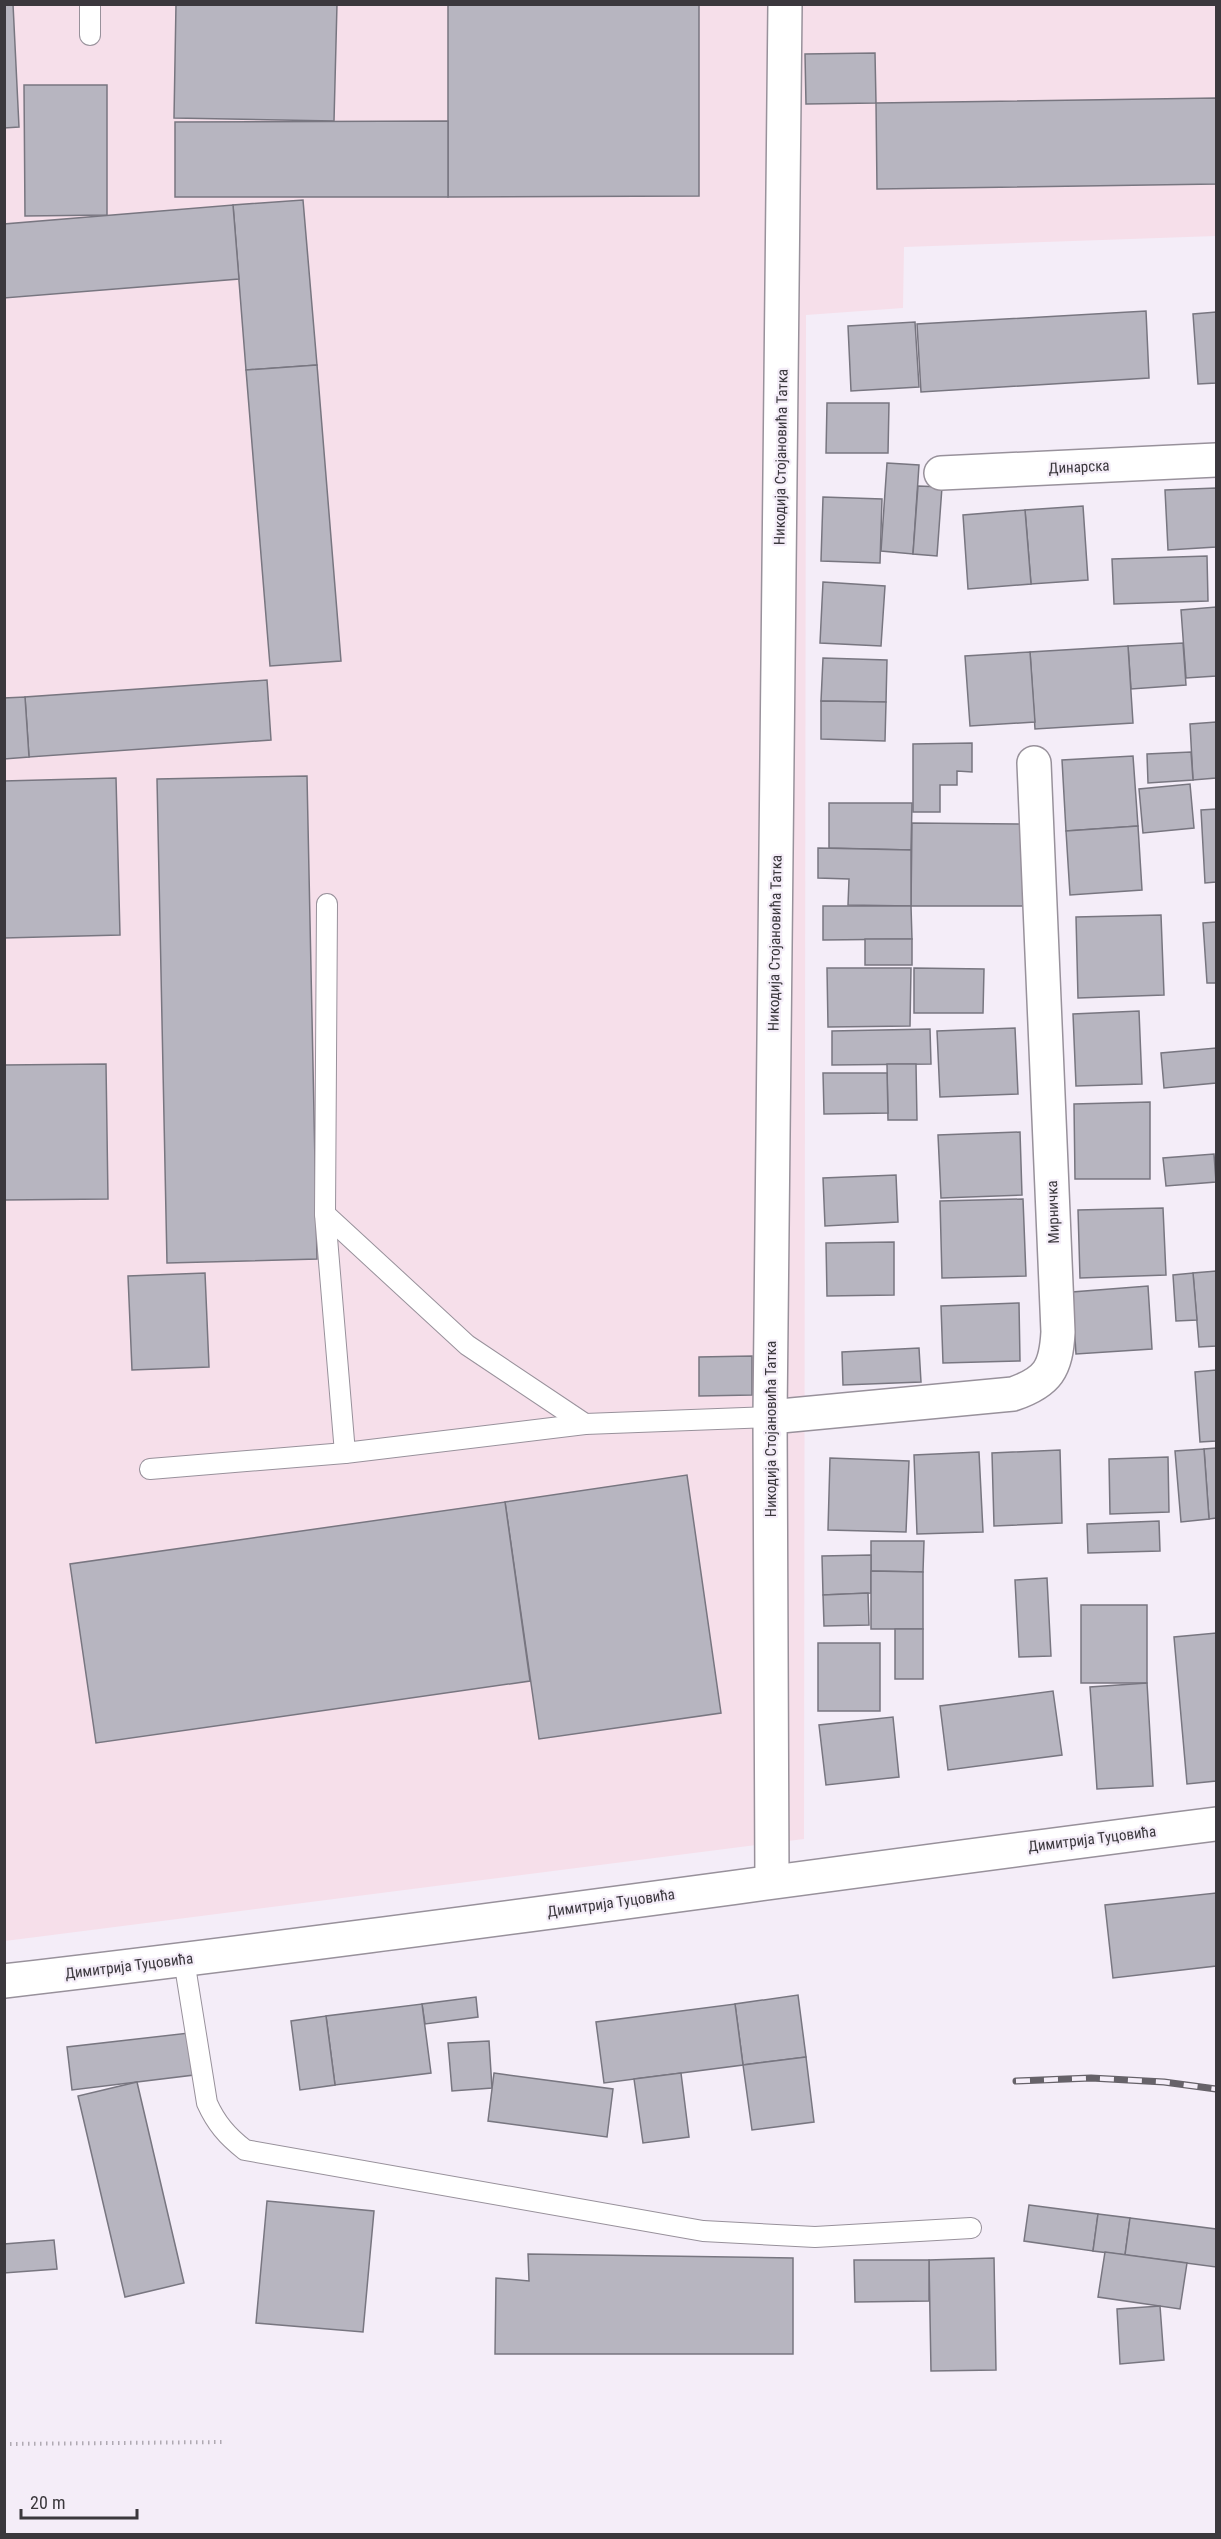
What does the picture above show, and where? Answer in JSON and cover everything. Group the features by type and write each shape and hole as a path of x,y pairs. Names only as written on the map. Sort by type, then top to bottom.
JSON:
{"street":[{"name":"Никодија Стојановића Татка","path":"772,1881 770,1417 785,4"},
{"name":"Динарска","path":"941,473 1216,460"},
{"name":"Мирничка","path":"770,1417 1013,1394 1035,1386 1049,1373 1057,1353 1058,1332 1034,763"},
{"name":"Димитрија Туцовића","path":"4,1981 184,1960 1216,1824"}],"lane":[{"path":"90,4 90,35"},
{"path":"327,904 325,1214 345,1453"},
{"path":"325,1214 467,1345 585,1424"},
{"path":"150,1469 345,1453 585,1424 770,1417"},
{"path":"184,1960 207,2103 222,2129 245,2150 703,2231 815,2237 971,2228"}],"path":[{"path":"4,2444 224,2442"}],"shaded area":[{"path":"4,5 1216,5 1216,236 904,247 903,308 806,315 804,1839 5,1941"}],"building":[{"path":"4,4 13,4 19,127 4,128"},
{"path":"176,4 337,4 334,121 174,118"},
{"path":"448,4 699,4 699,196 448,197"},
{"path":"875,53 876,103 806,104 805,54"},
{"path":"24,85 107,85 107,215 25,216"},
{"path":"1216,98 1216,184 877,189 876,103"},
{"path":"448,121 448,197 175,197 175,122"},
{"path":"303,200 317,365 246,370 233,205"},
{"path":"233,205 239,279 4,298 4,224"},
{"path":"1146,311 1149,378 921,392 917,324"},
{"path":"1216,312 1216,383 1198,384 1193,314"},
{"path":"915,322 919,387 851,391 848,326"},
{"path":"317,365 341,661 270,666 246,370"},
{"path":"827,403 889,403 888,453 826,453"},
{"path":"887,463 919,465 913,554 881,551"},
{"path":"918,486 942,487 937,556 913,554"},
{"path":"1216,488 1216,547 1168,550 1165,490"},
{"path":"823,497 882,499 880,563 821,561"},
{"path":"1083,506 1088,580 1031,584 1025,510"},
{"path":"1025,510 1031,584 968,589 963,515"},
{"path":"1207,556 1208,601 1114,604 1112,559"},
{"path":"823,582 885,586 881,646 820,643"},
{"path":"1216,607 1216,676 1186,678 1181,610"},
{"path":"1183,643 1186,685 1131,689 1128,646"},
{"path":"1128,646 1133,723 1035,729 1030,652"},
{"path":"1030,652 1035,722 970,726 965,656"},
{"path":"823,658 887,660 886,702 821,701"},
{"path":"267,680 271,740 29,757 25,697"},
{"path":"25,697 29,757 4,759 4,698"},
{"path":"821,701 886,702 885,741 821,739"},
{"path":"1216,722 1216,778 1193,780 1190,724"},
{"path":"972,743 972,772 957,771 957,785 940,785 940,812 913,812 913,744"},
{"path":"1191,752 1193,780 1148,783 1147,754"},
{"path":"1133,756 1138,826 1066,831 1062,760"},
{"path":"307,776 317,1259 167,1263 157,779"},
{"path":"116,778 120,935 4,938 4,781"},
{"path":"1190,784 1194,828 1143,833 1139,789"},
{"path":"829,803 912,803 911,850 829,848"},
{"path":"1216,809 1216,882 1205,883 1201,810"},
{"path":"912,823 1024,824 1024,906 911,906"},
{"path":"1138,826 1142,890 1070,895 1066,831"},
{"path":"818,848 911,850 911,906 848,905 849,879 818,878"},
{"path":"823,906 911,906 912,939 823,940"},
{"path":"1161,915 1164,995 1078,998 1076,917"},
{"path":"1216,922 1216,983 1207,983 1203,923"},
{"path":"865,939 912,939 912,965 865,965"},
{"path":"827,968 911,968 910,1026 828,1027"},
{"path":"914,968 984,969 983,1013 914,1013"},
{"path":"1139,1011 1142,1084 1076,1086 1073,1014"},
{"path":"1015,1028 1018,1094 940,1097 937,1031"},
{"path":"930,1029 931,1064 832,1065 832,1031"},
{"path":"1216,1048 1216,1083 1164,1088 1161,1053"},
{"path":"106,1064 108,1199 4,1200 4,1065"},
{"path":"887,1064 916,1064 917,1120 888,1120"},
{"path":"823,1073 887,1073 888,1113 824,1114"},
{"path":"1150,1102 1150,1179 1075,1179 1074,1104"},
{"path":"1020,1132 1022,1195 941,1198 938,1135"},
{"path":"1214,1154 1216,1182 1166,1186 1163,1158"},
{"path":"896,1175 898,1222 825,1226 823,1178"},
{"path":"1023,1199 1026,1276 942,1278 940,1201"},
{"path":"1163,1208 1166,1275 1080,1278 1078,1210"},
{"path":"894,1242 894,1295 827,1296 826,1243"},
{"path":"1216,1271 1216,1346 1199,1347 1193,1273"},
{"path":"205,1273 209,1367 132,1370 128,1276"},
{"path":"1193,1273 1197,1320 1176,1321 1173,1275"},
{"path":"1148,1286 1152,1349 1076,1354 1072,1292"},
{"path":"1019,1303 1020,1361 943,1363 941,1306"},
{"path":"919,1348 921,1382 843,1385 842,1352"},
{"path":"752,1356 752,1395 699,1396 699,1357"},
{"path":"1216,1370 1216,1441 1200,1442 1195,1372"},
{"path":"1216,1448 1216,1518 1209,1519 1204,1449"},
{"path":"1204,1449 1209,1519 1181,1522 1175,1451"},
{"path":"1060,1450 1062,1523 994,1526 992,1453"},
{"path":"979,1452 983,1532 917,1534 914,1455"},
{"path":"1168,1457 1169,1512 1110,1514 1109,1459"},
{"path":"830,1458 909,1461 906,1532 828,1530"},
{"path":"687,1475 721,1713 539,1739 505,1502"},
{"path":"505,1502 530,1681 96,1743 70,1564"},
{"path":"1159,1521 1160,1551 1088,1553 1087,1524"},
{"path":"871,1541 924,1541 923,1572 871,1571"},
{"path":"871,1555 871,1593 823,1595 822,1556"},
{"path":"871,1571 923,1572 923,1629 871,1629"},
{"path":"1047,1578 1051,1656 1019,1657 1015,1580"},
{"path":"868,1593 869,1625 824,1626 823,1595"},
{"path":"1081,1605 1147,1605 1147,1683 1081,1683"},
{"path":"895,1629 923,1629 923,1679 895,1679"},
{"path":"1216,1633 1216,1781 1187,1784 1174,1637"},
{"path":"818,1643 880,1643 880,1711 818,1711"},
{"path":"1147,1683 1153,1786 1097,1789 1090,1687"},
{"path":"1053,1691 1062,1755 948,1770 940,1706"},
{"path":"893,1717 899,1777 826,1785 819,1725"},
{"path":"1216,1893 1216,1966 1113,1978 1105,1905"},
{"path":"798,1995 806,2057 743,2065 735,2004"},
{"path":"476,1997 478,2017 425,2024 422,2004"},
{"path":"422,2004 431,2073 335,2085 326,2016"},
{"path":"735,2004 743,2065 604,2083 596,2022"},
{"path":"326,2016 335,2085 300,2090 291,2021"},
{"path":"189,2033 194,2075 72,2090 67,2047"},
{"path":"489,2041 492,2088 452,2091 448,2043"},
{"path":"806,2057 814,2122 752,2130 743,2065"},
{"path":"494,2073 613,2089 607,2137 488,2121"},
{"path":"681,2073 689,2137 643,2143 634,2079"},
{"path":"137,2082 184,2283 125,2297 78,2096"},
{"path":"267,2201 374,2211 363,2332 256,2323"},
{"path":"1029,2205 1098,2214 1093,2251 1024,2241"},
{"path":"1098,2214 1130,2218 1125,2255 1093,2251"},
{"path":"1130,2218 1216,2229 1216,2267 1125,2255"},
{"path":"54,2240 57,2269 4,2273 4,2244"},
{"path":"1105,2252 1187,2263 1180,2309 1098,2297"},
{"path":"528,2254 793,2258 793,2354 495,2354 496,2278 529,2281"},
{"path":"994,2258 996,2370 931,2371 929,2260"},
{"path":"854,2260 929,2260 929,2301 855,2302"},
{"path":"1160,2306 1164,2360 1120,2364 1117,2309"}],"railway":[{"path":"1016,2081 1091,2078 1164,2082 1216,2089"}]}
